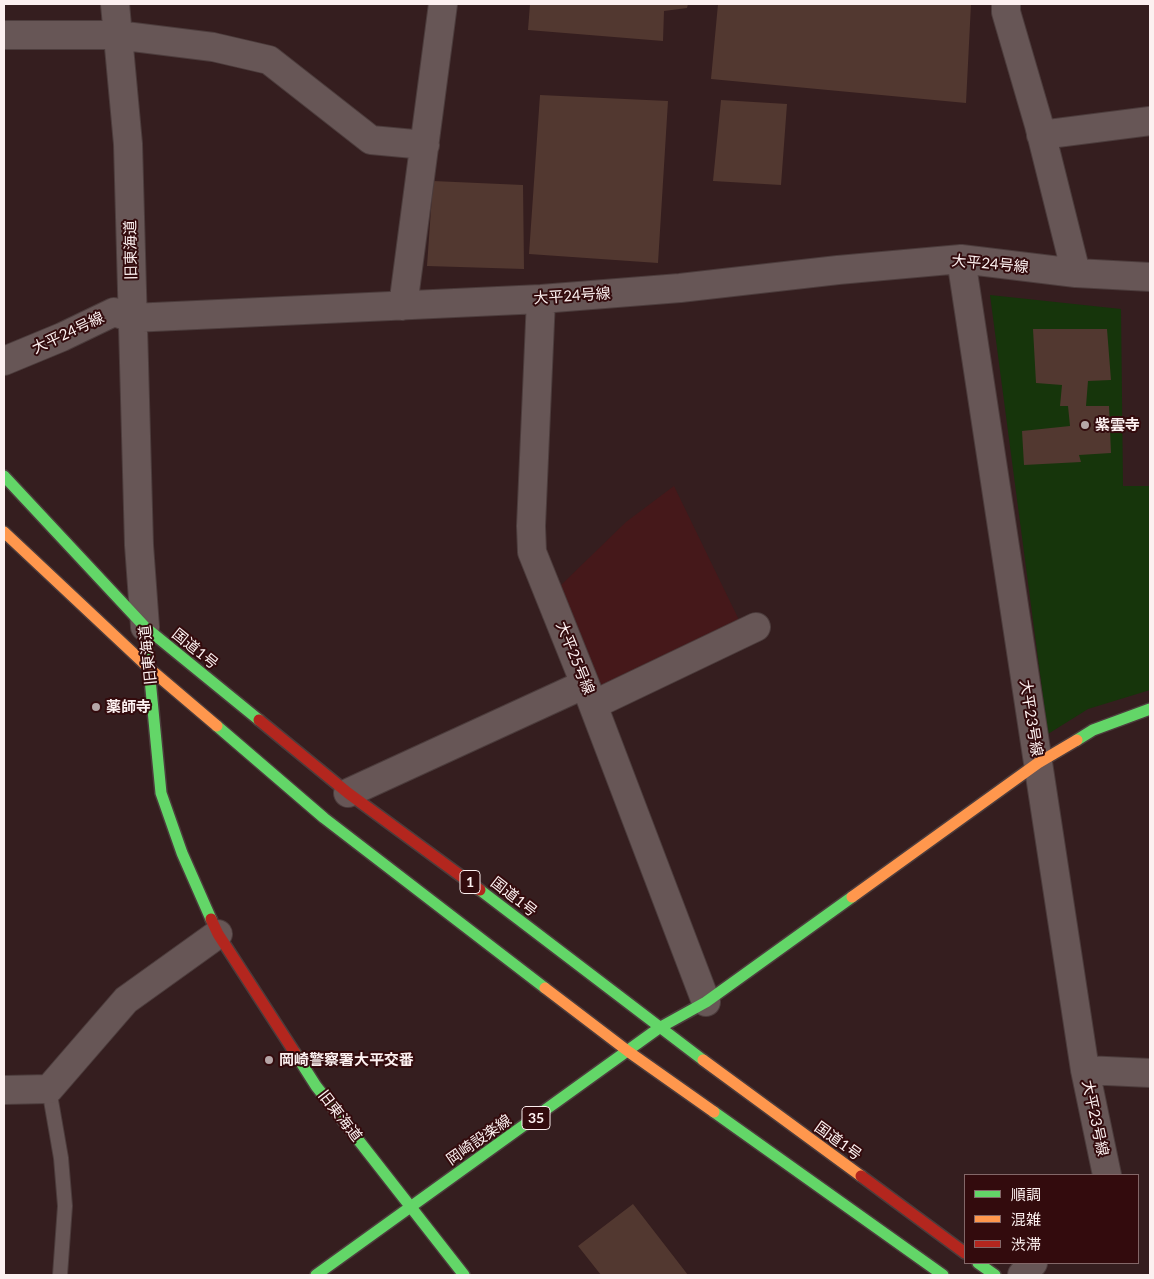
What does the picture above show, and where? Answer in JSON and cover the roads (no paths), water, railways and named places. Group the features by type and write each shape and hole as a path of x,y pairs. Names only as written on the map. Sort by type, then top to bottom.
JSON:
{"main road":[{"name":"国道1号","path":"4,476 145,627 348,793 458,873 659,1028 964,1252"},
{"path":"4,532 150,669 324,818 629,1052 943,1275"},
{"name":"旧東海道","path":"145,627 161,793 182,853 218,934 316,1086 464,1275"},
{"name":"岡崎設楽線","path":"316,1275 629,1052 659,1028 706,1002 1038,763 1093,730 1150,709"},
{"path":"979,1264 995,1275"}],"street":[{"name":"旧東海道","path":"115,4 128,144 139,545 145,627"},
{"path":"403,306 443,4"},
{"path":"1006,4 1006,12 1041,135 1076,273"},
{"path":"4,35 118,35 213,47 269,60 371,140 425,145"},
{"path":"1041,135 1150,121"},
{"name":"大平24号線","path":"4,361 62,337 114,312 132,318 541,299 680,288 838,270 961,259 1076,273 1150,277"},
{"name":"大平23号線","path":"961,259 1085,1070 1106,1174"},
{"name":"大平25号線","path":"541,299 531,526 532,552 589,694 706,1002"},
{"path":"348,793 756,628"},
{"path":"4,1090 49,1089 126,1000 218,934"},
{"path":"1085,1070 1150,1073"},
{"path":"1022,1275 1032,1264"}],"lane":[{"path":"49,1089 60,1158 65,1206 60,1275"}],"place":[{"name":"紫雲寺","path":"1085,425"},
{"name":"薬師寺","path":"96,707"},
{"name":"岡崎警察署大平交番","path":"269,1060"}]}
